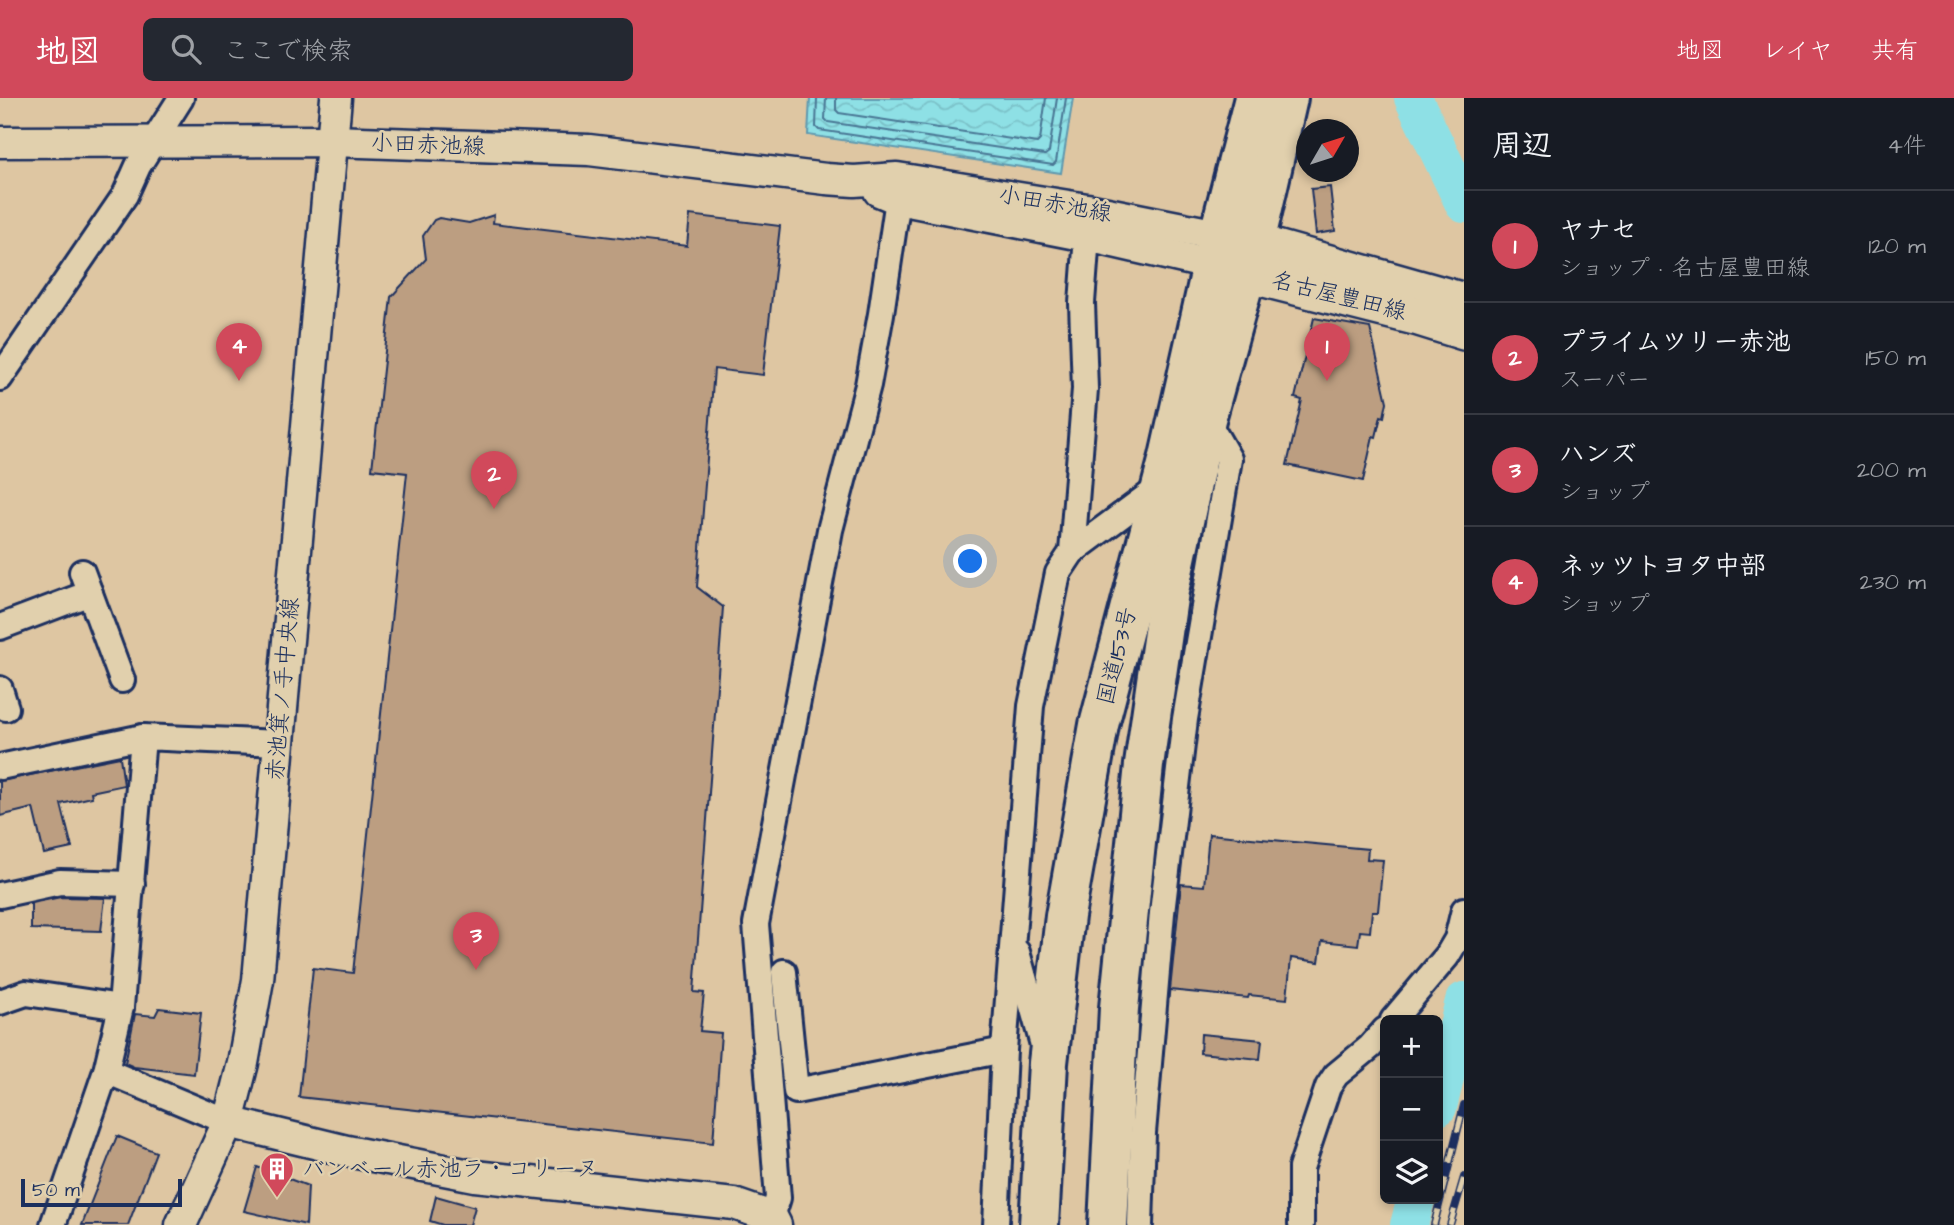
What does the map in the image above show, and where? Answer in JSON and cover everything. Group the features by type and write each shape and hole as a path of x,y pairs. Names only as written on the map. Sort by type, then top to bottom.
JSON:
{"highway":[{"name":"国道153号","path":"1108,1225 1119,1008 1144,765 1169,591 1206,419 1233,254 1254,98"},
{"name":"国道153号","path":"1039,1225 1048,1063 1065,916 1100,725 1169,457 1233,254 1288,98"}],"main road":[{"name":"名古屋豊田線","path":"1233,254 1423,304 1464,302"},
{"name":"名古屋豊田線","path":"1423,304 1464,331"}],"street":[{"path":"0,378 125,195 153,141 181,98"},
{"name":"赤池箕ノ手中央線","path":"181,1225 228,1122 243,1063 258,980 336,98"},
{"name":"小田赤池線","path":"0,142 332,142 589,150 854,181 897,178 1087,209 1233,254"},
{"name":"小田赤池線","path":"854,181 898,199 1087,236 1233,254"},
{"path":"106,1071 228,1122 347,1151 475,1176 734,1204 774,1221 779,1198 756,924 830,530 868,385 898,199"},
{"path":"1072,552 1085,389 1082,303 1087,236"},
{"path":"1140,1225 1143,1133 1161,927 1185,719 1229,459 1206,419"},
{"path":"996,1225 1004,1049 1031,706 1058,573 1072,552 1161,486"},
{"path":"0,628 86,583 121,680"},
{"path":"53,1225 106,1071 121,1007 143,737"},
{"path":"0,767 143,737 278,743"},
{"path":"0,895 60,882 132,884"},
{"path":"1397,1015 1447,956 1457,939 1464,910"},
{"path":"1013,936 1048,1063"},
{"path":"784,972 796,1091 1004,1049"},
{"path":"0,1002 26,993 121,1007"},
{"path":"1301,1225 1301,1168 1328,1087 1336,1074 1380,1036"}],"water":[{"path":"810,98 1073,98 1061,173 808,135"}],"building":[{"path":"1330,187 1335,231 1316,234 1311,189"},
{"path":"494,215 493,223 687,246 690,215 780,226 763,375 714,369 697,587 723,607 694,992 704,993 700,1031 721,1033 713,1143 299,1097 313,968 353,973 407,473 372,469 391,297 426,259 423,236 434,220 439,218 469,223"},
{"path":"1314,318 1370,328 1387,402 1376,437 1373,436 1363,481 1287,465 1302,400 1295,398"},
{"path":"120,757 124,785 91,792 92,797 61,804 72,848 44,854 33,808 0,816 0,781"},
{"path":"1209,834 1368,849 1367,859 1383,860 1378,911 1372,911 1370,932 1360,931 1358,945 1322,941 1319,962 1291,958 1287,999 1170,990 1181,884 1204,886"},
{"path":"61,897 105,898 101,931 31,929 31,903"},
{"path":"159,1008 201,1013 194,1074 134,1067 125,1063 135,1014 155,1016"},
{"path":"1201,1034 1262,1040 1260,1059 1200,1053"},
{"path":"117,1136 156,1152 128,1225 82,1225"},
{"name":"バンベール赤池ラ・コリーヌ","path":"257,1167 308,1186 306,1225 244,1211"},
{"path":"436,1196 475,1207 470,1225 443,1225 430,1221"}],"waterway":[{"path":"1413,98 1464,204"},
{"path":"1443,1087 1464,1001"},
{"path":"1409,1225 1415,1204"}],"railway":[{"path":"1434,1225 1464,1105"},
{"path":"1450,1225 1464,1177"}],"place":[{"name":"ネッツトヨタ中部","path":"239,381"},
{"name":"ヤナセ","path":"1327,381"},
{"name":"プライムツリー赤池","path":"494,509"},
{"name":"ハンズ","path":"476,970"},
{"name":"バンベール赤池ラ・コリーヌ","path":"277,1199"}]}
